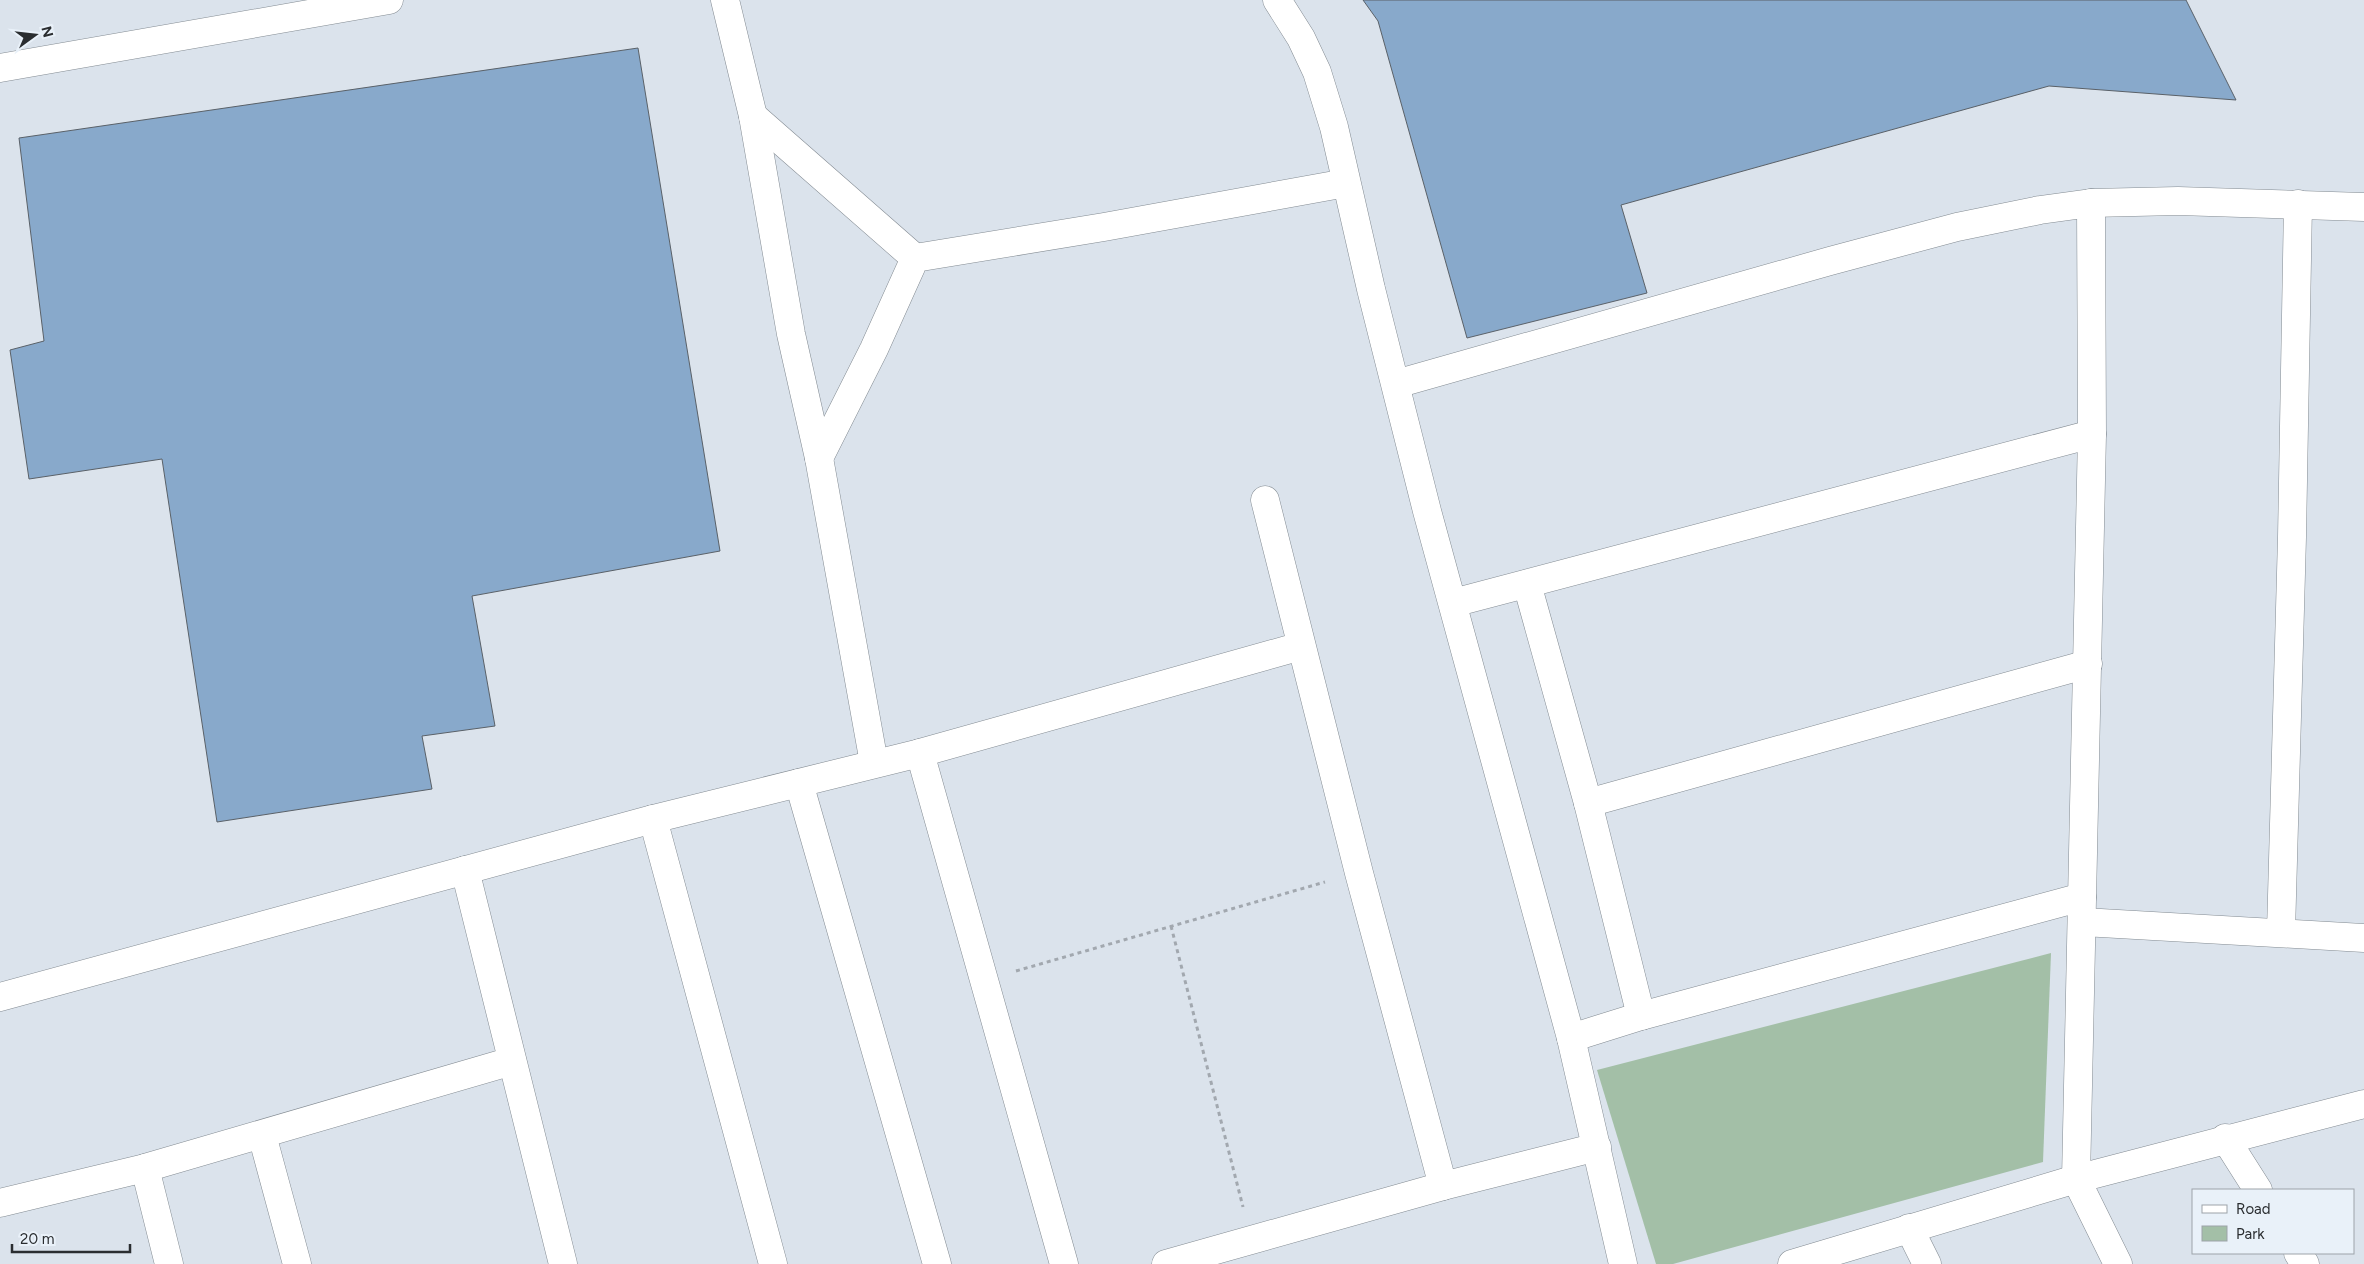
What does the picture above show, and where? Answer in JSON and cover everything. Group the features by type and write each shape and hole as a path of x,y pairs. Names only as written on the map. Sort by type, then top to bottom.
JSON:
{"street":[{"path":"0,68 389,0"},
{"path":"725,0 753,116 791,334 819,458 874,763"},
{"path":"1277,0 1301,38 1317,72 1334,127 1346,183 1427,511 1511,825 1571,1038 1623,1264"},
{"path":"753,116 915,258"},
{"path":"915,258 1104,227 1346,183"},
{"path":"1396,384 1830,261 1956,227 2040,210 2091,203 2178,201 2364,207"},
{"path":"2091,203 2092,434 2076,1179 2118,1264"},
{"path":"2281,932 2292,537 2298,204"},
{"path":"819,458 874,349 915,258"},
{"path":"1453,603 2092,434"},
{"path":"1265,500 1359,873 1443,1186"},
{"path":"1527,584 1588,803 1641,1016"},
{"path":"0,997 653,819 920,753 1301,646"},
{"path":"1588,803 2088,664"},
{"path":"920,753 1064,1264"},
{"path":"799,783 937,1264"},
{"path":"653,819 773,1264"},
{"path":"465,870 562,1264"},
{"path":"1571,1038 1641,1016 2082,909 2281,932 2364,938"},
{"path":"0,1204 145,1168 512,1060"},
{"path":"1792,1264 2076,1179 2225,1138 2364,1104"},
{"path":"262,1135 297,1264"},
{"path":"2225,1138 2257,1189"},
{"path":"1166,1264 1443,1186 1597,1147"},
{"path":"145,1168 169,1264"},
{"path":"1909,1228 1927,1264"}],"path":[{"path":"984,981 1359,873"},
{"path":"1171,926 1252,1240"}],"green space":[{"path":"2051,953 2043,1162 1673,1264 1656,1264 1597,1070"}],"building":[{"path":"1363,0 2186,0 2236,100 2049,86 1621,205 1647,293 1467,338 1378,21"},
{"path":"638,48 720,551 472,596 495,726 422,736 432,789 217,822 162,459 29,479 10,350 44,341 19,138"}]}
